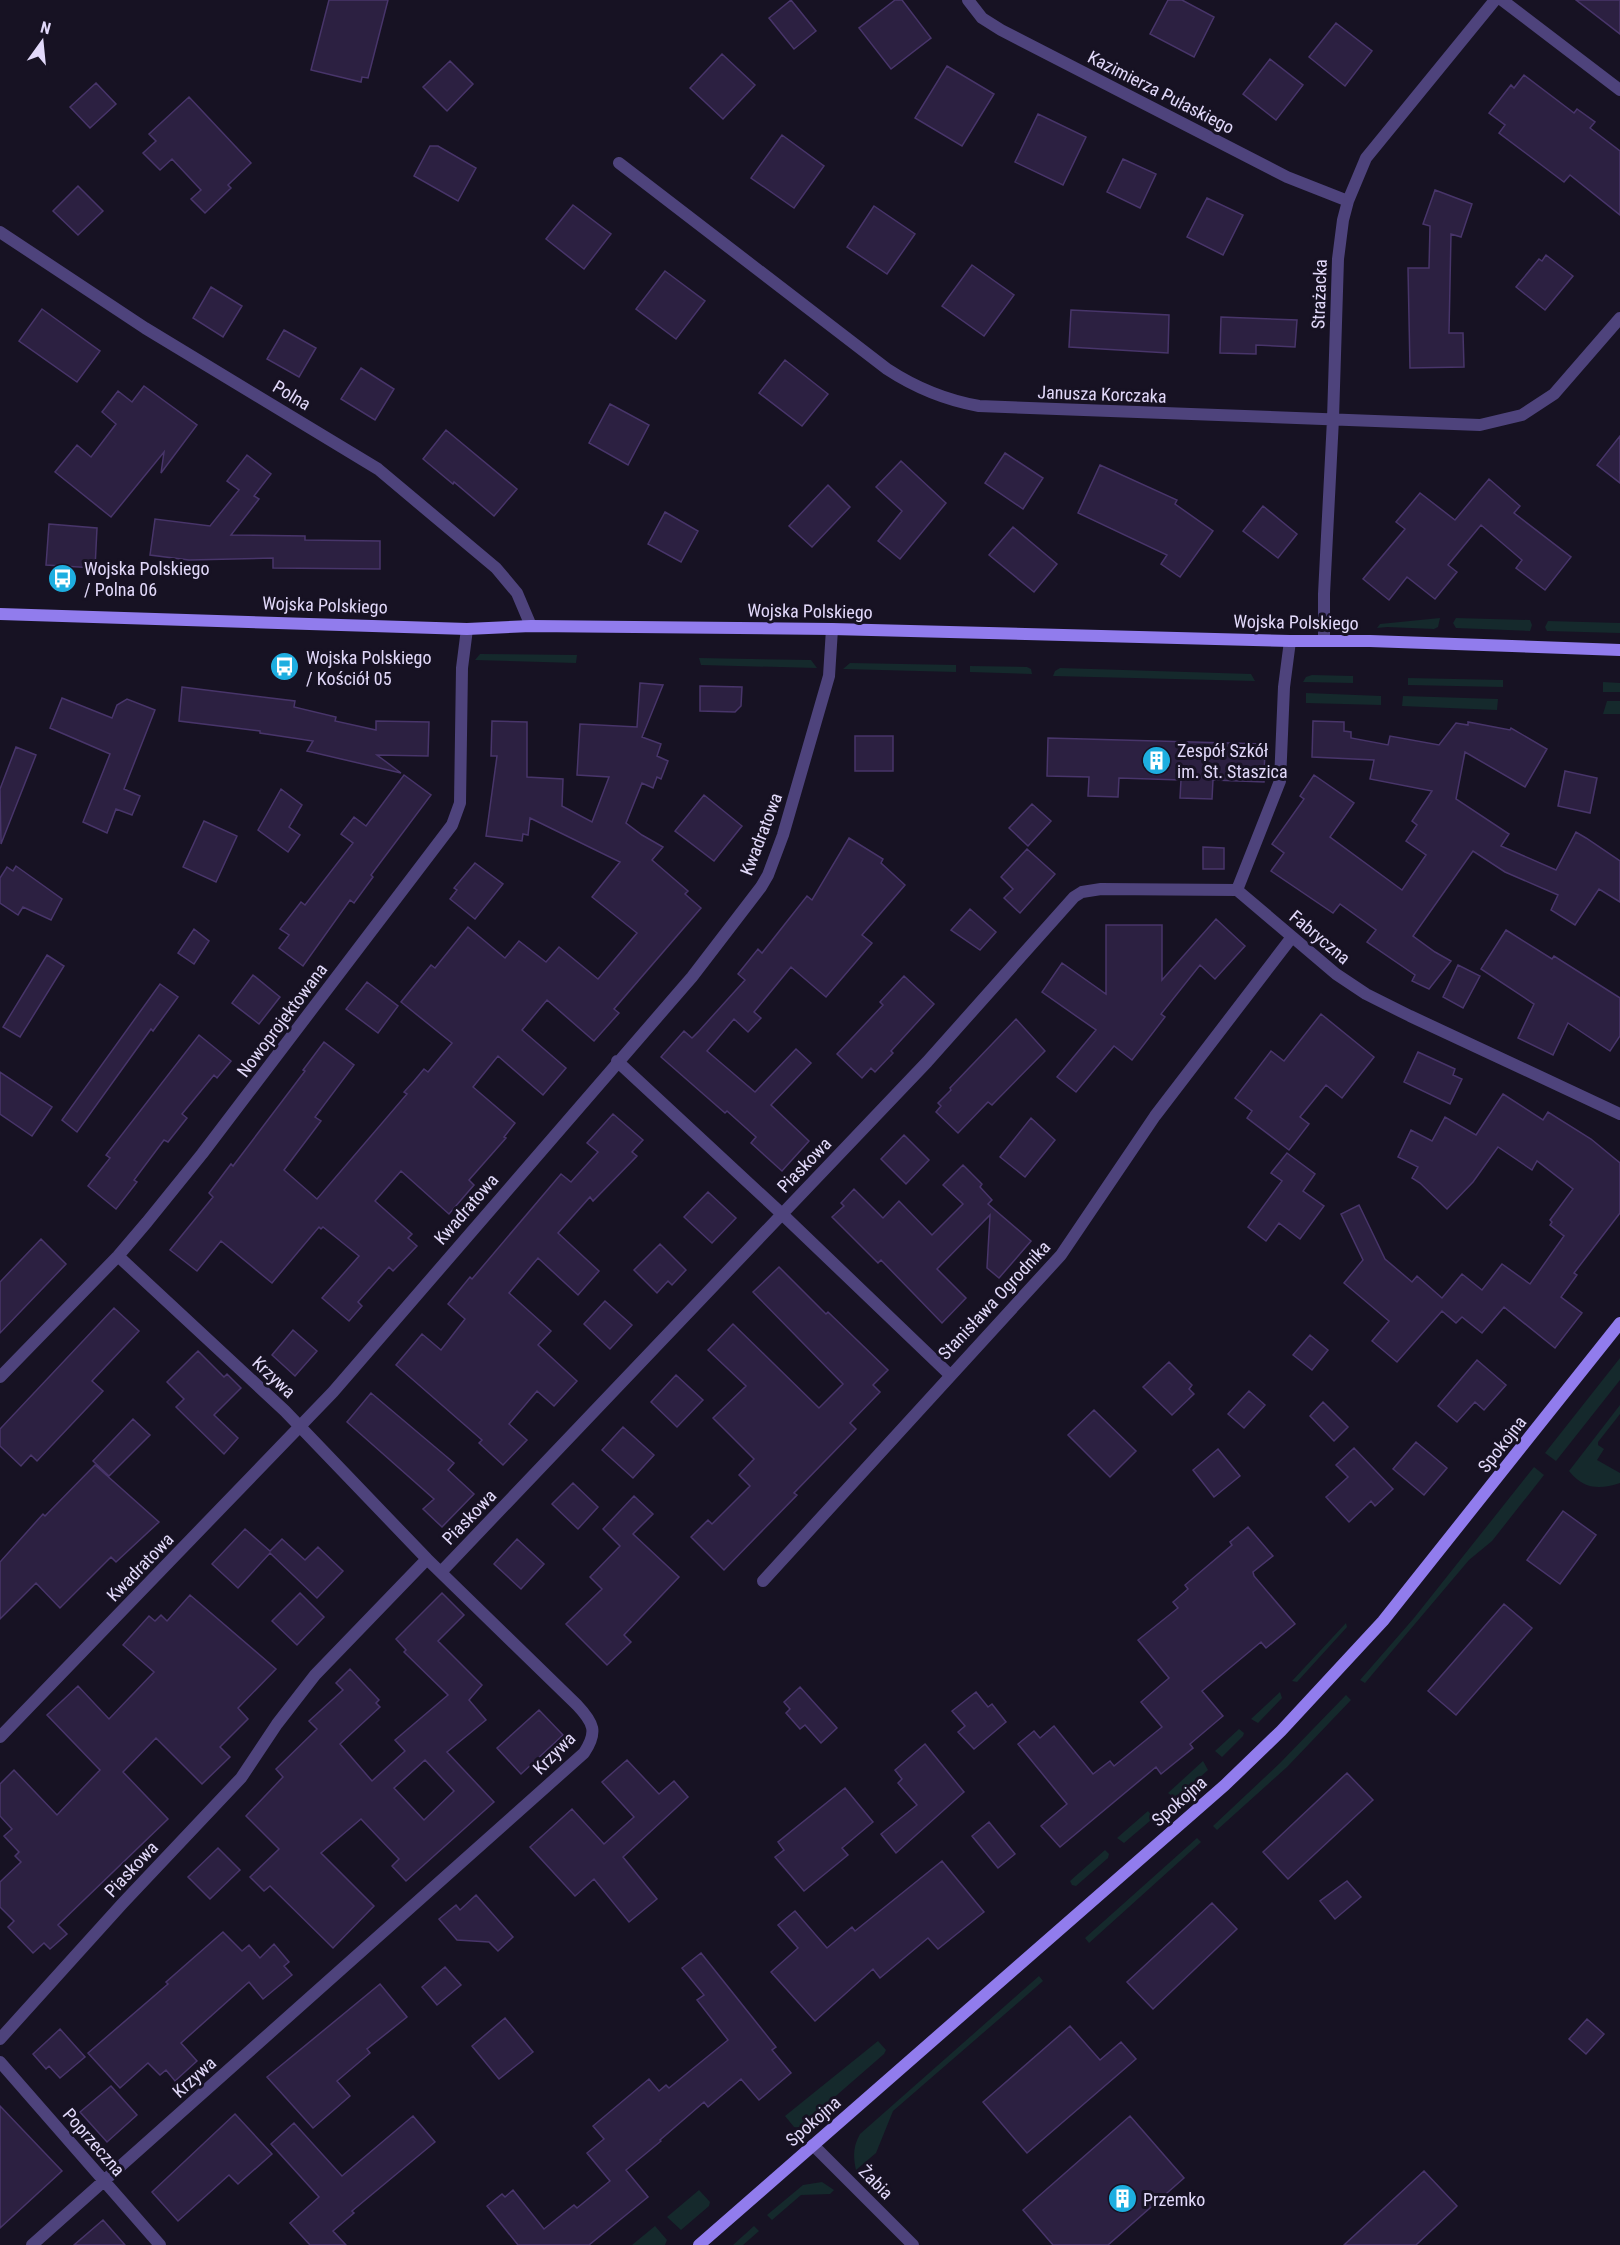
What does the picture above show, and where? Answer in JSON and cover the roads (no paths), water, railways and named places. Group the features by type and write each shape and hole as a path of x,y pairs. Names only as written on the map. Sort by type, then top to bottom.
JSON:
{"main road":[{"name":"Wojska Polskiego","path":"0,615 236,620 467,629 531,626 832,629 1324,640 1620,650"},
{"name":"Spokojna","path":"699,2245 1225,1785 1281,1731 1383,1621 1620,1323"}],"street":[{"name":"Kazimierza Pułaskiego","path":"968,0 982,18 1001,30 1287,177 1348,201"},
{"name":"Strażacka","path":"1324,640 1338,259 1342,220 1366,158 1495,0"},
{"path":"1502,0 1620,90"},
{"name":"Janusza Korczaka","path":"619,163 887,369 935,395 963,403 1005,408 1333,419 1466,426 1494,423 1522,415 1554,394 1620,318"},
{"name":"Polna","path":"0,232 145,328 378,469 496,568 517,592 531,626"},
{"name":"Nowoprojektowana","path":"0,1377 118,1256 202,1154 452,825 460,803 462,668 467,629"},
{"name":"Kwadratowa","path":"0,1737 333,1392 692,977 768,875 783,835 830,676 832,629"},
{"path":"1237,890 1280,781 1284,687 1290,641"},
{"name":"Piaskowa","path":"441,1572 927,1062 1074,897 1082,892 1101,889 1237,890"},
{"name":"Fabryczna","path":"1237,890 1336,974 1366,994 1620,1114"},
{"name":"Stanisława Ogrodnika","path":"763,1581 1061,1255 1155,1116 1292,937"},
{"path":"617,1062 782,1214 950,1375"},
{"name":"Krzywa","path":"32,2245 584,1753 594,1732 586,1714 427,1559 285,1411 118,1256"},
{"name":"Piaskowa","path":"0,2038 241,1778 277,1724 315,1675 427,1559"},
{"name":"Poprzeczna","path":"0,2062 160,2245"},
{"name":"Żabia","path":"813,2145 913,2245"}],"place":[{"name":"Wojska Polskiego / Polna 06","path":"63,578"},
{"name":"Wojska Polskiego / Kościół 05","path":"285,667"},
{"name":"Zespół Szkół im. St. Staszica","path":"1156,760"},
{"name":"Przemko","path":"1122,2199"}]}
